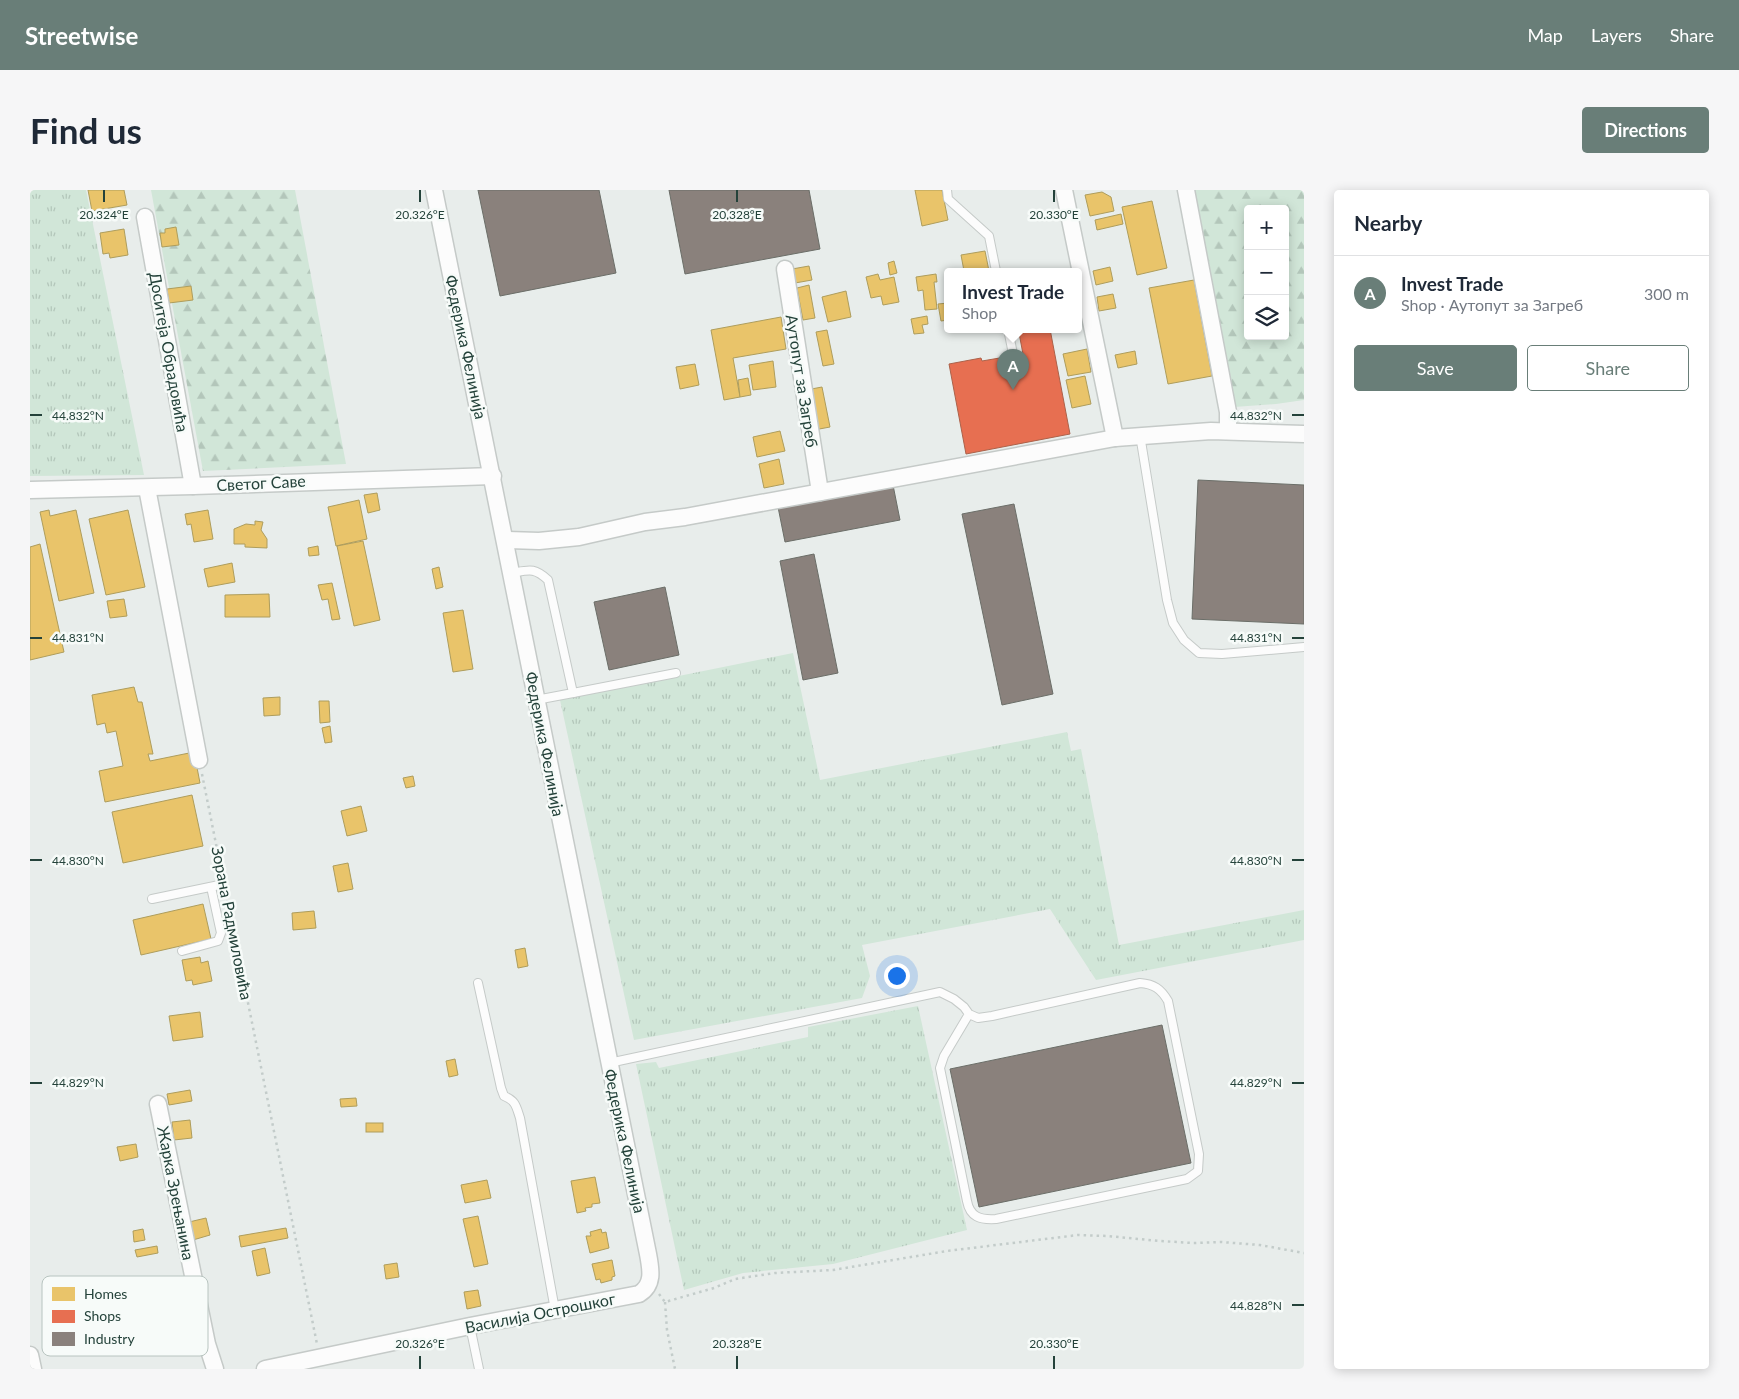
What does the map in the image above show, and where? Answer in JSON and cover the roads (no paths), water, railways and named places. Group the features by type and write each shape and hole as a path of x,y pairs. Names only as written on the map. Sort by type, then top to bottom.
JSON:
{"street":[{"name":"Федерика Фелинија","path":"434,190 506,540 536,700 648,1254 651,1274 644,1289"},
{"path":"1064,190 1080,268"},
{"path":"1186,190 1228,412 1228,431"},
{"name":"Доситеја Обрадовића","path":"145,217 193,486"},
{"name":"Аутопут за Загреб","path":"785,269 820,492"},
{"path":"1082,278 1115,438"},
{"path":"506,540 539,541 579,537 645,522 1115,438 1228,431 1304,434"},
{"name":"Светог Саве","path":"30,490 147,488 493,476"},
{"path":"147,488 199,760"},
{"name":"Жарка Зрењанина","path":"158,1104 193,1276"},
{"name":"Василија Острошког","path":"265,1369 556,1310 644,1289"},
{"name":"Жарка Зрењанина","path":"208,1344 215,1369"},
{"path":"30,1355 33,1369"}],"lane":[{"path":"947,190 948,199 989,236 995,268"},
{"path":"1009,333 1012,349"},
{"path":"1140,436 1167,600 1173,623 1184,640 1199,653 1222,654 1304,647"},
{"path":"512,573 531,570 539,572 548,580 573,693"},
{"path":"536,700 676,673"},
{"path":"152,899 224,884"},
{"path":"182,951 214,944 218,941 221,933 211,887"},
{"path":"609,1063 940,992 959,1003 969,1014 978,1018 1140,982 1151,984 1162,991 1168,1001 1199,1154 1198,1171 1187,1180 996,1219 982,1218 974,1215 969,1210 940,1068 944,1056 969,1014"},
{"path":"478,983 501,1088 504,1096 512,1099 520,1118 556,1310"},
{"path":"470,1326 478,1369"}],"place":[{"name":"Invest Trade","path":"1013,390"}]}
